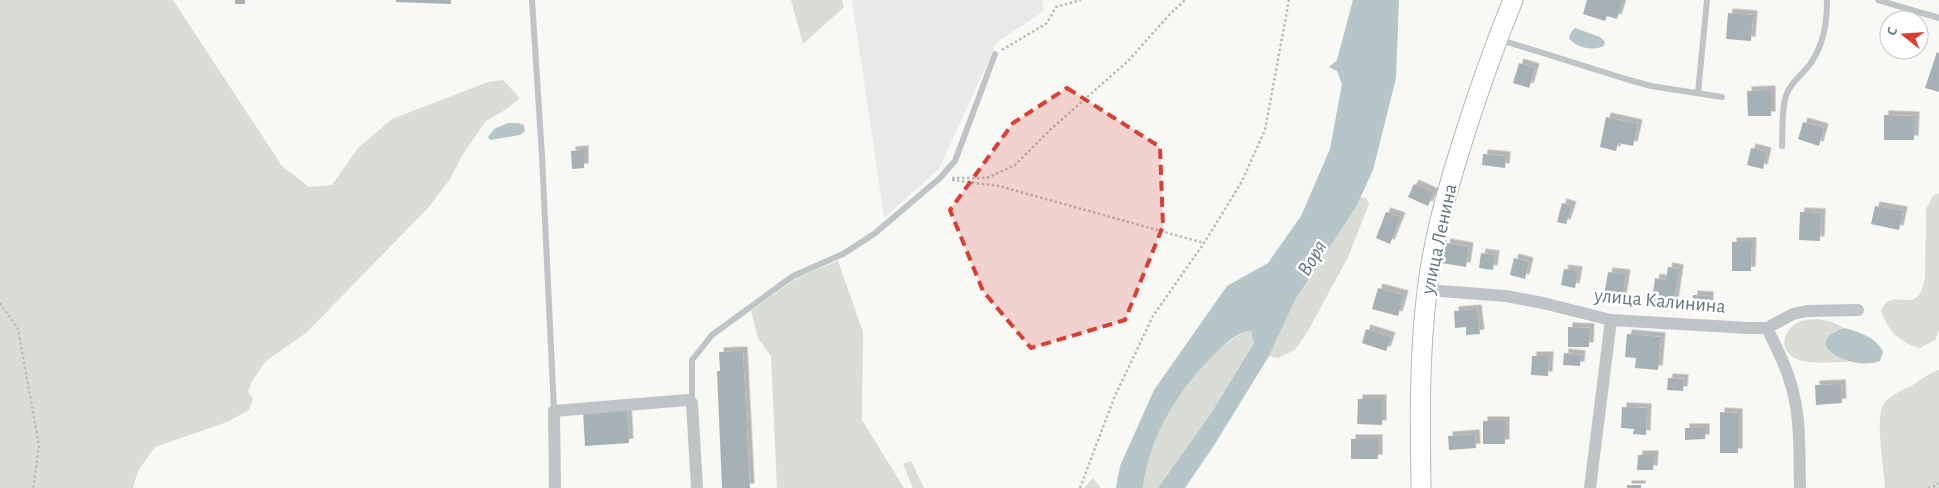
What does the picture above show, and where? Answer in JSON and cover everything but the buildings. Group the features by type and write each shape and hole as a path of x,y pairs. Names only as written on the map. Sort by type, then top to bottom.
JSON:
{"street":[{"name":"улица Ленина","path":"1421,488 1422,356 1427,290 1437,230 1454,167 1497,39 1513,0"},
{"name":"улица Калинина","path":"1427,290 1506,296 1611,320 1767,328"},
{"path":"1800,488 1797,415 1794,393 1767,328 1793,314 1807,311 1858,310"},
{"path":"1590,488 1611,320"},
{"path":"555,488 554,411 687,400 692,403 697,488"}],"lane":[{"path":"532,0 540,117 554,411"},
{"path":"1698,93 1707,0"},
{"path":"1782,146 1785,99 1790,86 1811,63 1820,45 1827,20 1827,0"},
{"path":"1878,0 1939,18"},
{"path":"1497,39 1651,86 1722,97"},
{"path":"692,403 692,360 712,335 792,276 843,254 874,234 940,178 955,161 995,54"}],"path":[{"path":"995,54 1047,23 1056,7 1081,0"},
{"path":"940,178 987,178 1014,165 1050,130 1129,60 1185,0"},
{"path":"1080,488 1114,398 1153,316 1204,243 1241,183 1265,130 1289,0"},
{"path":"940,178 999,186 1204,243"},
{"path":"0,303 18,329 39,446 33,488"},
{"path":"1928,488 1939,483"}],"highlighted area":[{"path":"1067,88 1160,147 1163,226 1125,320 1031,348 983,291 950,210 1013,123"}],"shaded area":[{"path":"0,0 173,0 282,166 309,187 332,185 358,148 392,119 488,82 503,80 520,98 505,110 486,121 463,154 450,179 428,208 306,333 266,361 252,381 248,392 253,399 249,410 227,422 155,447 138,471 133,488 0,488"},
{"path":"791,0 842,0 844,7 803,44"},
{"path":"852,0 1042,0 1044,11 997,42 939,169 884,218"},
{"path":"1939,193 1939,330 1935,340 1920,348 1906,343 1896,335 1887,325 1881,311 1889,301 1915,299 1920,293 1925,279 1926,209 1933,196"},
{"path":"1360,197 1366,198 1369,204 1348,257 1308,331 1295,350 1278,358 1269,356 1295,300 1356,207"},
{"path":"838,261 863,332 862,420 904,488 777,488 771,356 758,338 751,311 798,277"},
{"path":"1818,319 1832,322 1844,328 1833,332 1829,352 1849,362 1804,361 1799,360 1788,352 1784,341 1788,331 1801,321"},
{"path":"1245,331 1251,331 1254,343 1212,412 1158,488 1143,488 1147,465 1154,443 1164,420 1177,399 1191,378 1208,360"},
{"path":"1939,370 1939,488 1885,488 1880,435 1882,407 1884,403 1896,394"},
{"path":"911,461 924,488 913,488 903,464"},
{"path":"1093,478 1101,488 1084,488"}],"water":[{"name":"Воря","path":"1353,0 1399,0 1396,78 1373,170 1356,207 1295,300 1269,356 1213,447 1185,488 1158,488 1212,412 1254,343 1251,331 1238,335 1226,344 1205,364 1180,395 1169,412 1152,449 1146,468 1143,488 1116,488 1120,466 1154,390 1227,286 1268,263 1301,216 1330,149 1342,84 1337,71 1329,67 1337,60"},
{"path":"1575,28 1600,37 1605,42 1604,46 1590,48 1576,44 1569,38"},
{"path":"508,123 524,125 525,131 520,135 490,140 488,137 494,129"},
{"path":"1844,328 1861,333 1876,342 1883,352 1880,361 1857,363 1834,355 1827,348 1826,341 1831,334"}]}
